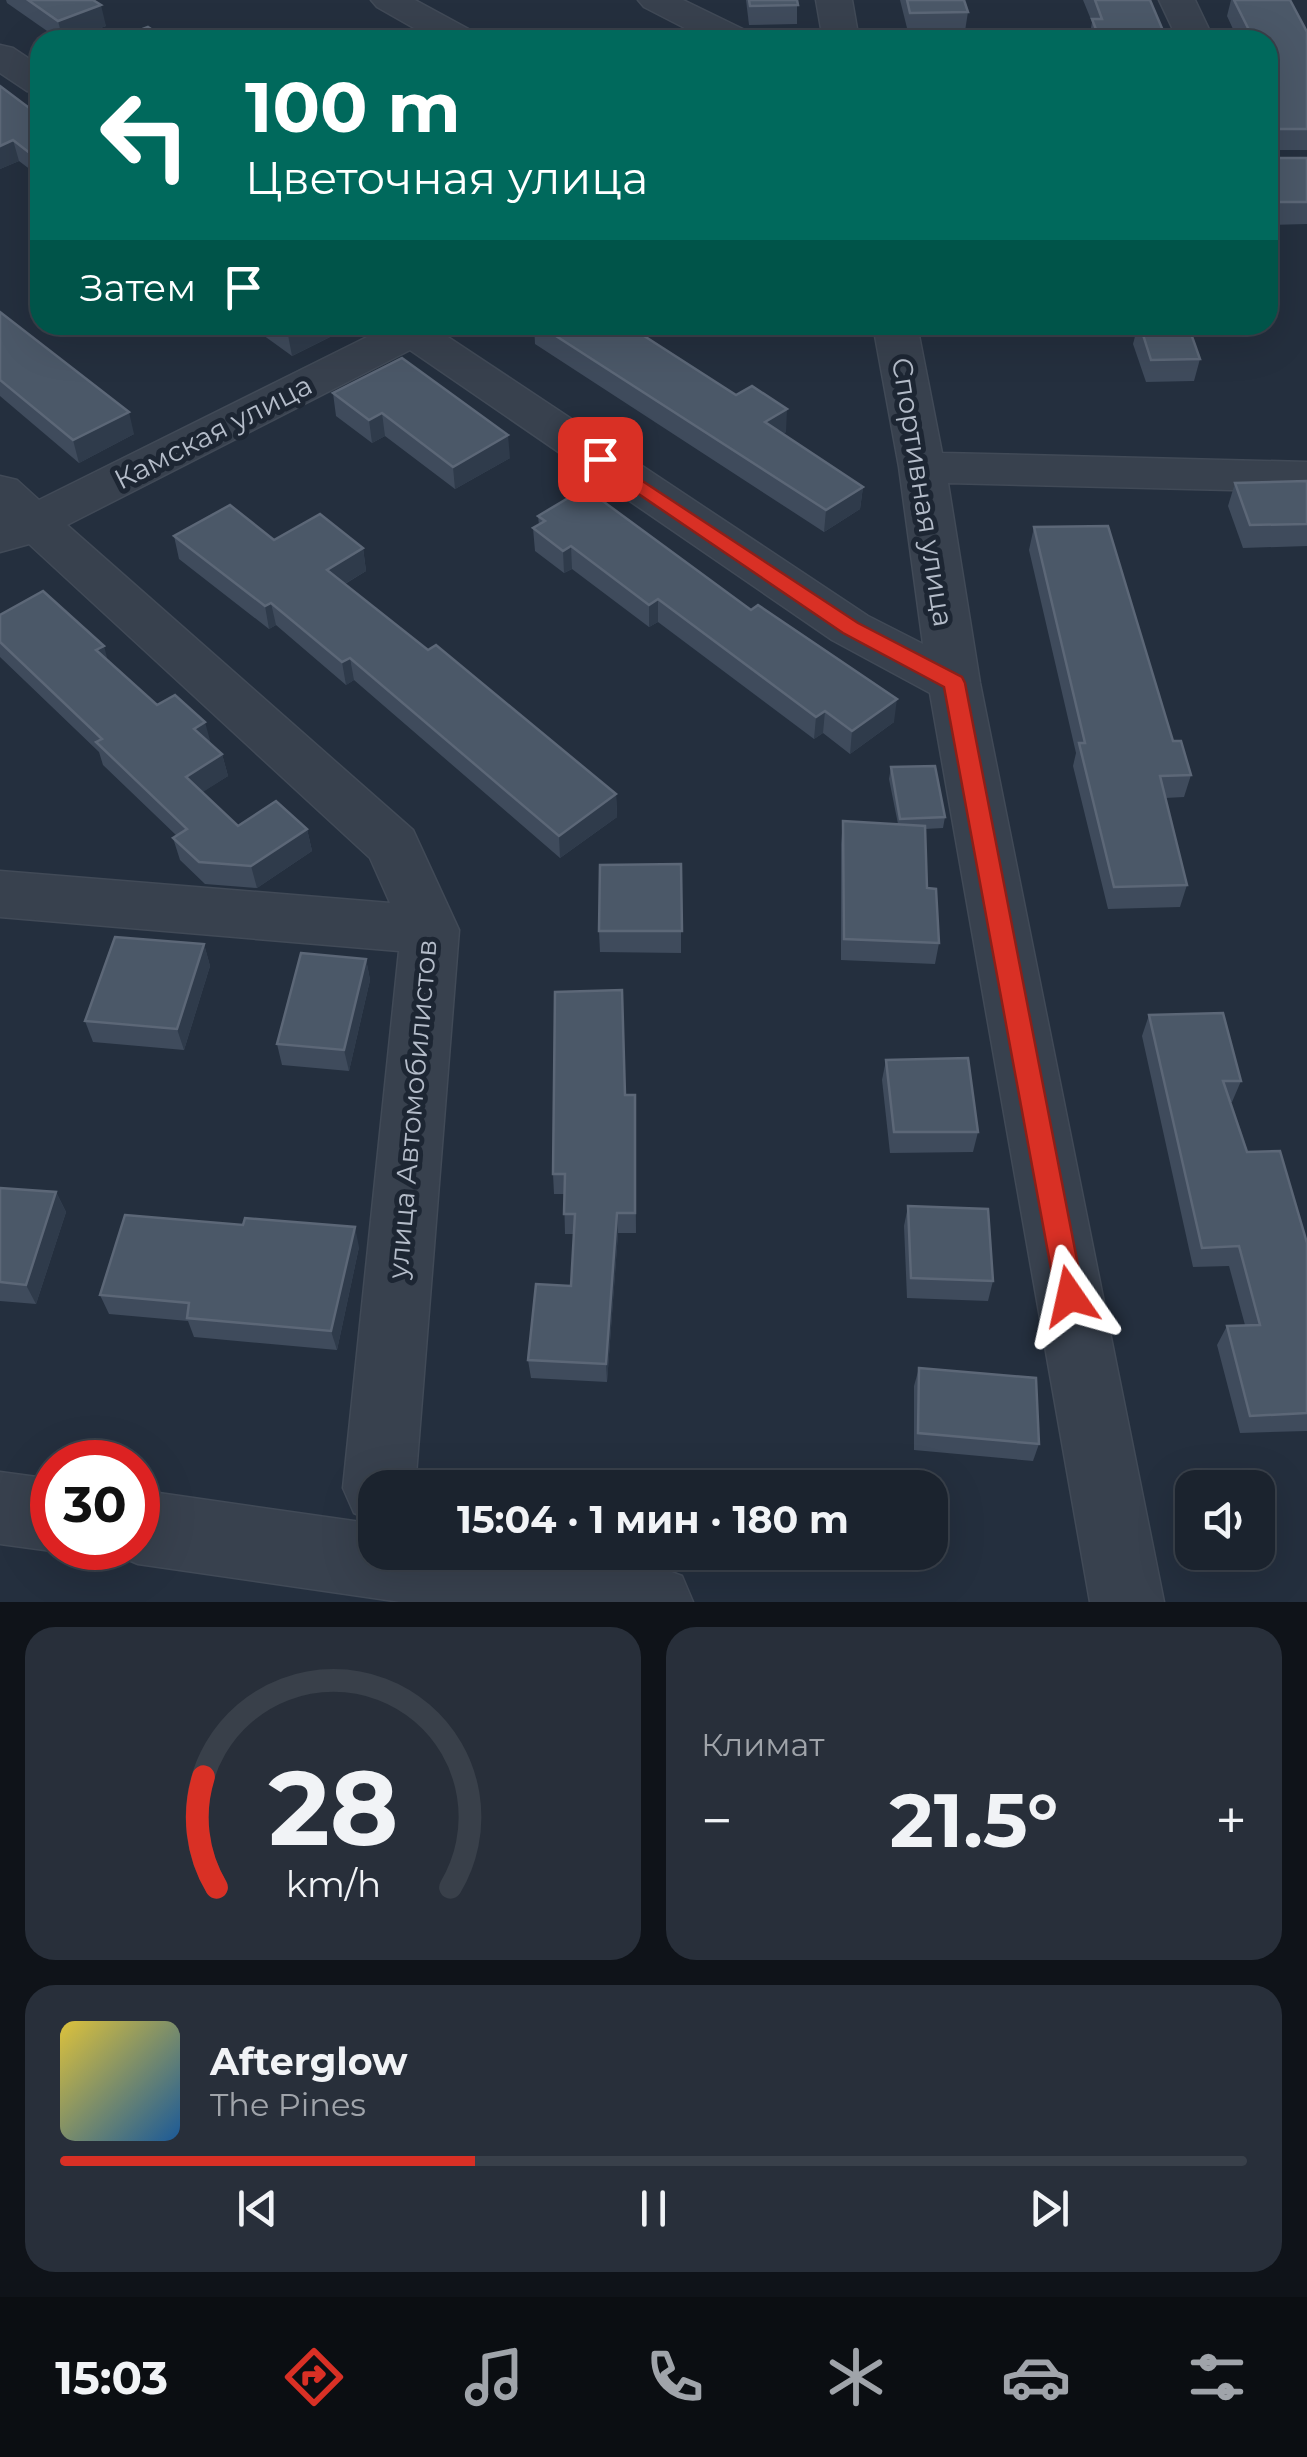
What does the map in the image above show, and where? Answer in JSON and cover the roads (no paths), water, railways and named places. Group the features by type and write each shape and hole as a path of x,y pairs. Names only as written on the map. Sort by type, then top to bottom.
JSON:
{"street":[{"path":"390,0 442,30"},
{"path":"656,0 716,30"},
{"path":"834,0 839,30"},
{"path":"1177,0 1191,30"},
{"path":"0,56 30,76"},
{"name":"Камская улица","path":"11,517 397,335"},
{"path":"426,335 850,628 954,683"},
{"name":"Спортивная улица","path":"897,335 922,467 954,683 1128,1602"},
{"path":"922,467 1307,478"},
{"name":"улица Автомобилистов","path":"11,517 393,845 430,930 381,1470"},
{"path":"0,894 430,930"},
{"path":"0,1508 30,1512"},
{"path":"160,1529 358,1545"},
{"path":"495,1570 656,1602"}]}
